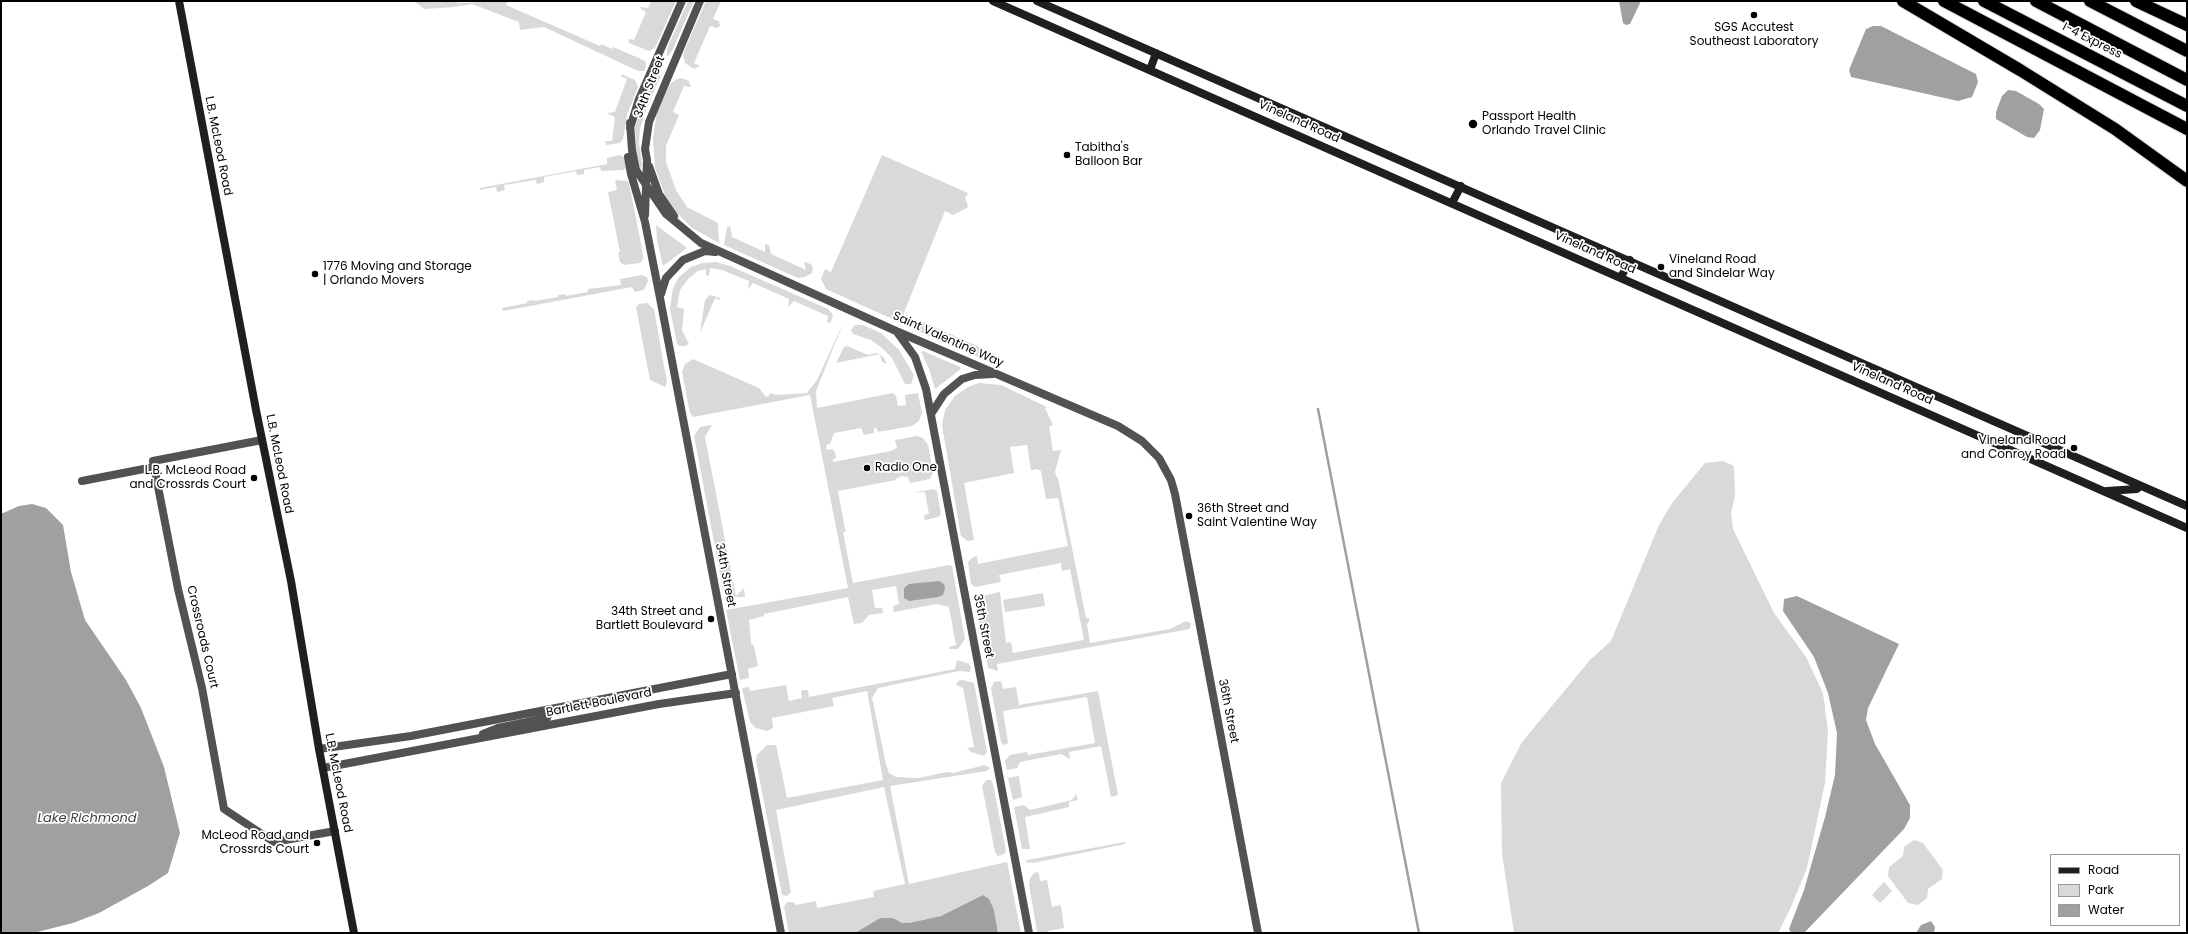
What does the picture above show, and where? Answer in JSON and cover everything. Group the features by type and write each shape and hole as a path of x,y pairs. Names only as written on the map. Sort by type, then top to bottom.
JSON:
{"highway":[{"path":"1904,1 2115,129 2187,181"},
{"path":"1944,1 2187,129"},
{"name":"I-4 Express","path":"1984,1 2187,106"},
{"name":"I-4 Express","path":"2036,1 2187,80"},
{"path":"2090,1 2187,50"},
{"path":"2136,1 2187,25"}],"street":[{"name":"L.B. McLeod Road","path":"179,1 262,440 291,581 319,749 354,933"},
{"name":"34th Street","path":"682,1 639,99 630,123 627,147 629,165 645,222 660,298 781,933"},
{"name":"34th Street","path":"645,222 647,160 646,137 649,122 656,101 700,1"},
{"name":"Vineland Road","path":"993,1 1011,5 1150,70 2187,528"},
{"name":"Vineland Road","path":"1037,1 1630,260 2187,506"},
{"path":"1150,70 1156,53"},
{"name":"34th Street","path":"630,123 636,170 646,187 666,214"},
{"name":"Saint Valentine Way","path":"647,160 659,194 687,233"},
{"path":"1452,203 1461,186"},
{"name":"Saint Valentine Way","path":"666,214 687,233 718,252 1132,434 1153,450 1159,458 1175,494"},
{"path":"660,298 666,278 683,260 705,251 718,252"},
{"path":"1621,277 1630,260"},
{"name":"35th Street","path":"896,331 915,357 922,372 1029,933"},
{"path":"931,414 944,394 962,378 975,375 994,374"},
{"path":"82,481 154,467 153,461 262,440"},
{"name":"Crossroads Court","path":"154,467 178,589 202,688 224,809 274,842 335,831"},
{"path":"2104,492 2127,491 2137,489 2140,486"},
{"name":"36th Street","path":"1175,494 1258,933"},
{"name":"Bartlett Boulevard","path":"319,749 373,743 732,674"},
{"name":"Bartlett Boulevard","path":"323,768 659,704 736,693"},
{"name":"Bartlett Boulevard","path":"467,741 498,728 546,718 550,709"}],"green space":[{"path":"414,1 457,1 457,3 508,1 506,5 600,46 601,44 612,49 613,47 641,59 646,62 646,67 644,71 638,71 544,27 520,30 519,22 472,4 424,9"},
{"path":"651,1 676,1 655,48 649,51 629,43 628,39 634,40 646,12 640,7 648,8"},
{"path":"688,1 694,1 672,51 667,57 667,49"},
{"path":"706,1 721,1 713,19 719,21 720,26 717,28 710,26 694,63 700,66 694,69 685,63 683,54"},
{"path":"660,71 660,78 646,110 640,129 639,143 642,164 640,171 637,165 635,127 655,76"},
{"path":"621,74 635,80 638,87 627,115 623,139 620,143 606,145 605,141 612,141 615,117 607,113 615,112 627,79 622,77"},
{"path":"682,78 689,81 691,87 684,86 673,112 679,115 666,146 666,162 676,190 687,207 718,223 719,243 692,228 676,212 665,195 655,168 653,138 657,112 670,84 677,79"},
{"path":"620,155 625,158 626,168 623,170 601,171 600,167 584,170 584,174 577,175 576,171 544,177 544,182 537,184 536,180 504,185 505,190 497,192 496,187 480,190 480,188 607,164 607,158"},
{"path":"882,155 968,193 965,198 968,206 967,208 953,215 945,211 899,322 826,289 821,279 825,269 831,272"},
{"path":"615,180 627,181 629,183 643,254 643,259 640,263 624,265 620,262 618,252 620,252 608,192 617,190"},
{"path":"656,225 687,248 663,266 657,240"},
{"path":"730,226 732,237 765,252 765,244 769,245 771,254 806,270 804,262 811,264 813,268 812,273 805,277 798,278 724,245 727,227"},
{"path":"716,262 730,266 828,309 833,315 831,322 827,323 828,316 794,301 788,307 789,299 753,283 748,289 749,281 722,270 710,268 709,276 706,275 706,269 698,271 689,278 680,290 677,307 684,309 682,330 689,344 680,346 677,344 670,309 673,288 679,277 691,267 702,263"},
{"path":"642,275 647,277 648,281 644,290 635,292 632,287 503,311 502,308 527,303 527,301 558,297 558,295 566,294 566,296 588,292 588,289 621,285 620,279"},
{"path":"710,295 720,298 720,300 715,298 700,333 705,300"},
{"path":"647,303 654,309 667,383 665,387 650,380 636,307 639,304"},
{"path":"844,321 816,391 817,408 893,393 896,396 898,406 906,405 905,395 918,393 922,413 919,421 912,426 878,432 876,428 874,428 874,433 864,435 861,428 834,433 830,444 826,445 827,450 832,449 835,452 836,458 833,459 833,462 891,451 897,448 895,440 917,436 923,438 928,445 933,473 930,479 910,483 908,477 902,476 896,480 838,491 845,529 847,531 843,532 853,583 949,565 952,566 965,639 958,649 949,649 949,647 956,645 949,607 937,604 894,612 893,606 899,604 896,586 872,590 875,608 882,608 883,613 869,615 862,623 854,624 848,597 764,614 764,616 749,620 751,643 754,646 758,666 748,669 749,678 740,680 726,610 848,588 810,395 693,417 690,413 682,372 685,364 693,359 759,388 766,397 770,395 770,393 776,395 807,393 817,380"},
{"path":"923,322 993,353 995,356 993,361 990,362 920,332 918,327"},
{"path":"855,325 863,325 881,333 899,350 914,375 911,384 905,384 892,358 882,348 871,340 853,334 851,330"},
{"path":"847,346 868,355 879,354 836,363 844,347"},
{"path":"923,351 960,367 961,369 935,389 929,369 921,352"},
{"path":"880,355 884,358 887,364 882,362"},
{"path":"979,383 1001,385 1053,410 1046,407 1045,408 1053,425 1049,426 1053,451 1061,450 1055,472 1058,478 1086,618 1089,618 1089,622 1087,624 1090,643 1170,629 1186,621 1191,623 1190,629 997,664 998,671 988,668 975,602 979,597 1000,592 1006,643 1011,642 1013,653 1084,640 1070,569 1062,571 1061,563 999,575 1001,582 975,587 971,584 968,562 973,557 977,556 978,564 1068,546 1058,498 1046,499 1041,471 1037,469 1031,470 1027,445 1010,447 1014,473 964,483 974,540 968,541 961,536 942,425 945,410 955,396 968,387"},
{"path":"712,425 705,437 736,596 744,588 745,597 730,597 723,589 694,436 700,427"},
{"path":"1723,461 1734,466 1735,496 1731,513 1733,529 1774,613 1806,657 1823,693 1828,731 1825,783 1807,868 1791,907 1778,933 1514,933 1502,854 1501,783 1522,742 1590,660 1611,641 1659,525 1672,503 1705,463"},
{"path":"933,489 937,491 941,514 938,517 925,520 924,515 929,514 925,492 913,493"},
{"path":"1043,593 1045,606 1005,612 1003,600"},
{"path":"957,660 969,664 971,668 970,672 959,671 878,688 872,698 889,773 896,777 918,778 947,772 953,773 985,765 990,768 987,771 890,786 909,884 1007,862 1021,933 998,933 994,910 983,895 941,916 909,923 902,923 893,918 880,918 855,933 789,933 784,907 787,902 793,902 796,905 816,901 817,908 874,897 873,891 905,884 884,787 776,810 791,892 787,896 782,895 756,761 757,755 767,745 776,745 787,798 883,780 867,691 832,698 834,706 772,718 773,728 767,731 756,728 750,722 742,688 749,687 750,691 786,685 789,701 802,698 801,691 803,690 808,690 809,697 955,669"},
{"path":"962,680 974,683 987,752 984,756 971,752 967,748 974,747 963,688 956,685 958,681"},
{"path":"1001,681 1003,689 1016,687 1019,705 1098,691 1118,795 1111,797 1101,746 1069,752 1070,759 1061,754 1020,762 1017,768 1007,770 1005,761 1010,755 1027,752 1028,755 1095,743 1087,697 1003,711 1008,743 1004,745 1001,742 991,688 994,682"},
{"path":"1019,776 1022,797 1013,800 1008,778"},
{"path":"986,780 991,780 993,784 1006,851 1004,854 998,856 995,852 982,786"},
{"path":"1076,794 1078,800 1069,802 1069,807 1025,817 1030,849 1022,849 1014,807 1024,805 1030,810 1072,800"},
{"path":"1914,840 1923,843 1943,870 1942,879 1928,889 1927,898 1918,905 1908,903 1888,876 1889,867 1903,856 1904,847"},
{"path":"1125,842 1125,844 1033,863 1025,862 1027,860"},
{"path":"1035,872 1039,873 1040,881 1047,880 1052,907 1061,905 1064,928 1048,931 1048,933 1039,933 1037,931 1029,885 1030,878"},
{"path":"1884,882 1892,891 1880,903 1872,895"}],"water":[{"path":"1619,1 1641,1 1630,24 1626,25 1623,23"},
{"path":"1873,26 1881,26 1976,74 1978,82 1972,97 1958,101 1851,77 1849,70 1866,29"},
{"path":"2008,90 2016,91 2039,104 2044,109 2040,130 2034,138 2027,137 1996,119 1996,112 2002,96"},
{"name":"Lake Richmond","path":"32,504 46,508 63,525 71,572 85,620 126,680 141,708 164,767 180,833 168,873 148,886 99,913 73,923 33,933 1,933 1,514 19,506"},
{"path":"939,581 944,584 945,589 943,595 909,601 904,598 904,588 909,584"},
{"path":"1797,596 1899,644 1868,708 1866,720 1875,744 1910,805 1910,818 1904,829 1804,933 1791,933 1789,929 1804,890 1825,817 1835,775 1837,733 1828,693 1814,657 1783,611 1784,599"},
{"path":"983,895 989,899 994,910 998,933 855,933 880,918 893,918 902,923 909,923 941,916"},
{"path":"1931,921 1935,927 1934,933 1916,933 1921,925"}],"waterway":[{"path":"1318,409 1419,933"}],"place":[{"name":"SGS Accutest Southeast Laboratory","path":"1754,15"},
{"name":"Passport Health Orlando Travel Clinic","path":"1473,124"},
{"name":"Tabitha's Balloon Bar","path":"1067,155"},
{"name":"Vineland Road and Sindelar Way","path":"1661,267"},
{"name":"1776 Moving and Storage | Orlando Movers","path":"315,274"},
{"name":"Vineland Road and Conroy Road","path":"2074,448"},
{"name":"Radio One","path":"867,468"},
{"name":"L.B. McLeod Road and Crossrds Court","path":"254,478"},
{"name":"36th Street and Saint Valentine Way","path":"1189,516"},
{"name":"34th Street and Bartlett Boulevard","path":"711,619"},
{"name":"McLeod Road and Crossrds Court","path":"317,843"}]}
